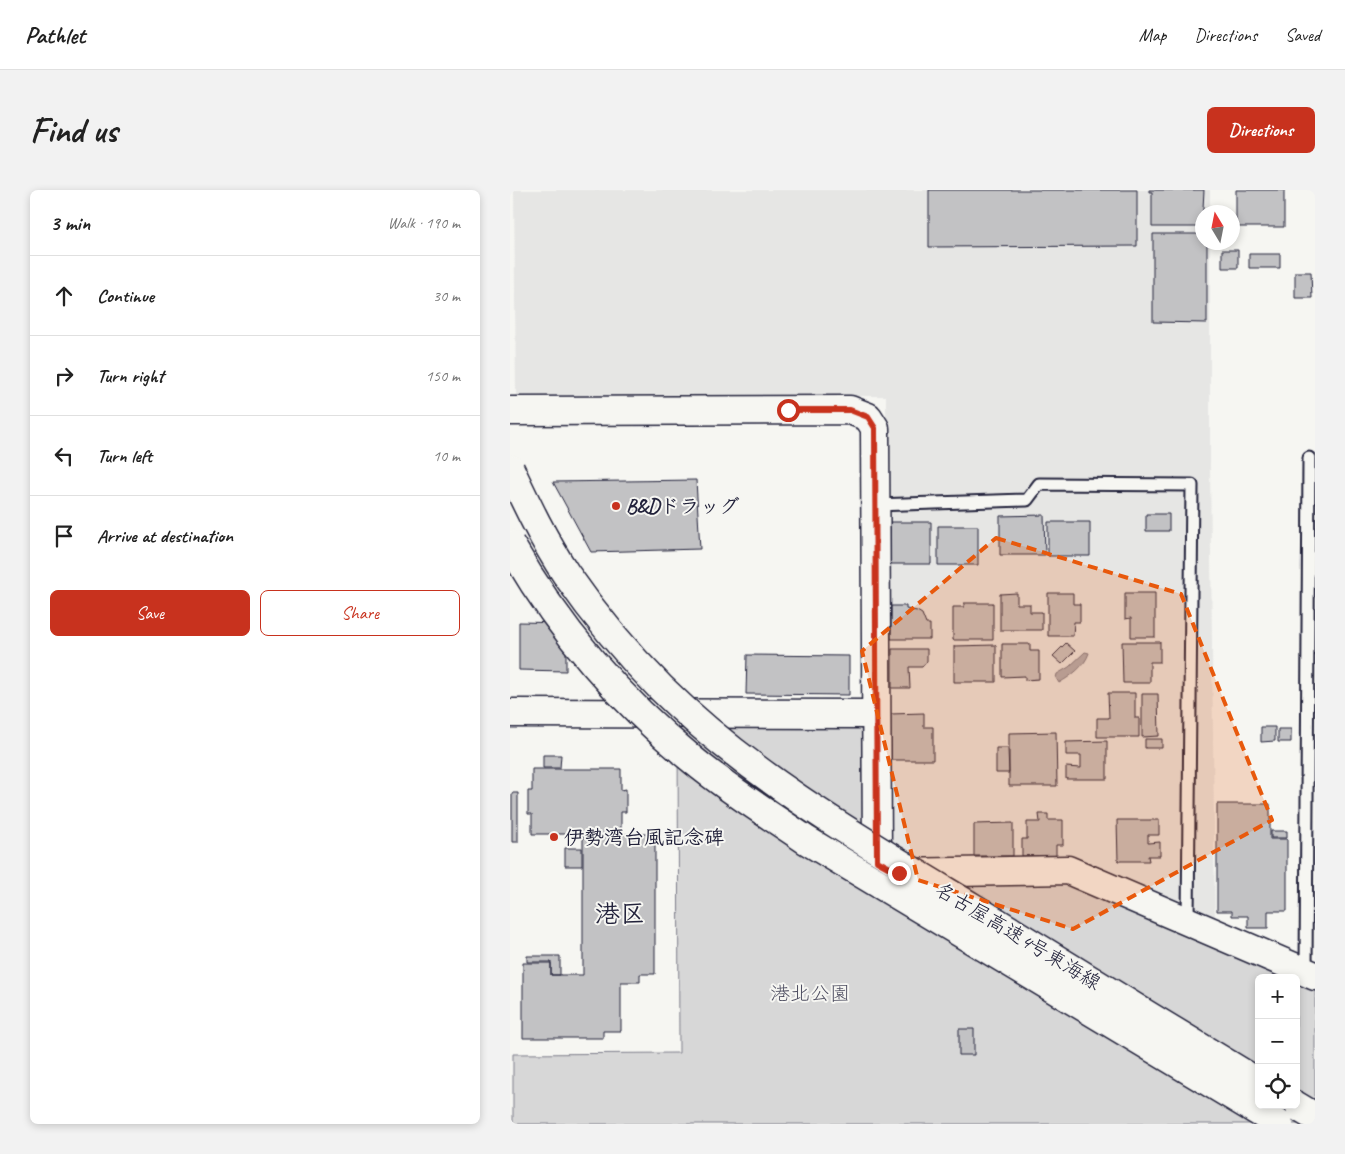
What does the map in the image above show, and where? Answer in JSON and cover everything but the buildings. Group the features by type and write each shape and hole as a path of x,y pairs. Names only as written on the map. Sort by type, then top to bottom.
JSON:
{"main road":[{"path":"510,410 850,410 868,417 875,428 877,861 899,873 1068,870 1310,974"},
{"name":"名古屋高速4号東海線","path":"510,469 544,537 566,574 612,634 661,688 717,737 771,779 825,816 1255,1081"},
{"name":"名古屋高速4号東海線","path":"510,544 528,576 562,625 600,672 646,719 694,762 806,840 1279,1124"},
{"path":"510,713 876,714"},
{"path":"1300,1108 1315,1117"}],"lane":[{"path":"1309,458 1310,974"},
{"path":"875,506 1027,500 1039,484 1192,485 1188,922"}],"highlighted area":[{"path":"996,538 1181,594 1272,820 1073,929 918,880 862,651"}],"shaded area":[{"path":"514,190 1210,190 1210,205 1195,205 1195,250 1210,250 1210,462 1215,921 902,861 888,850 886,396 516,397"},
{"path":"1085,652 1089,653 1081,666 1059,683 1056,678 1057,674 1069,667"}],"green space":[{"name":"港北公園","path":"859,727 863,732 866,871 1067,882 1282,974 1255,974 1255,1109 1300,1109 1300,982 1306,984 1315,991 1315,1124 513,1124 513,1054 679,1053 678,728"}],"place":[{"name":"B&Dドラッグ","path":"616,506"},
{"name":"伊勢湾台風記念碑","path":"554,837"}],"district":[{"name":"港区","path":"620,914"}],"route":[{"path":"788,410 850,410 868,417 875,428 877,861 899,873"}]}
